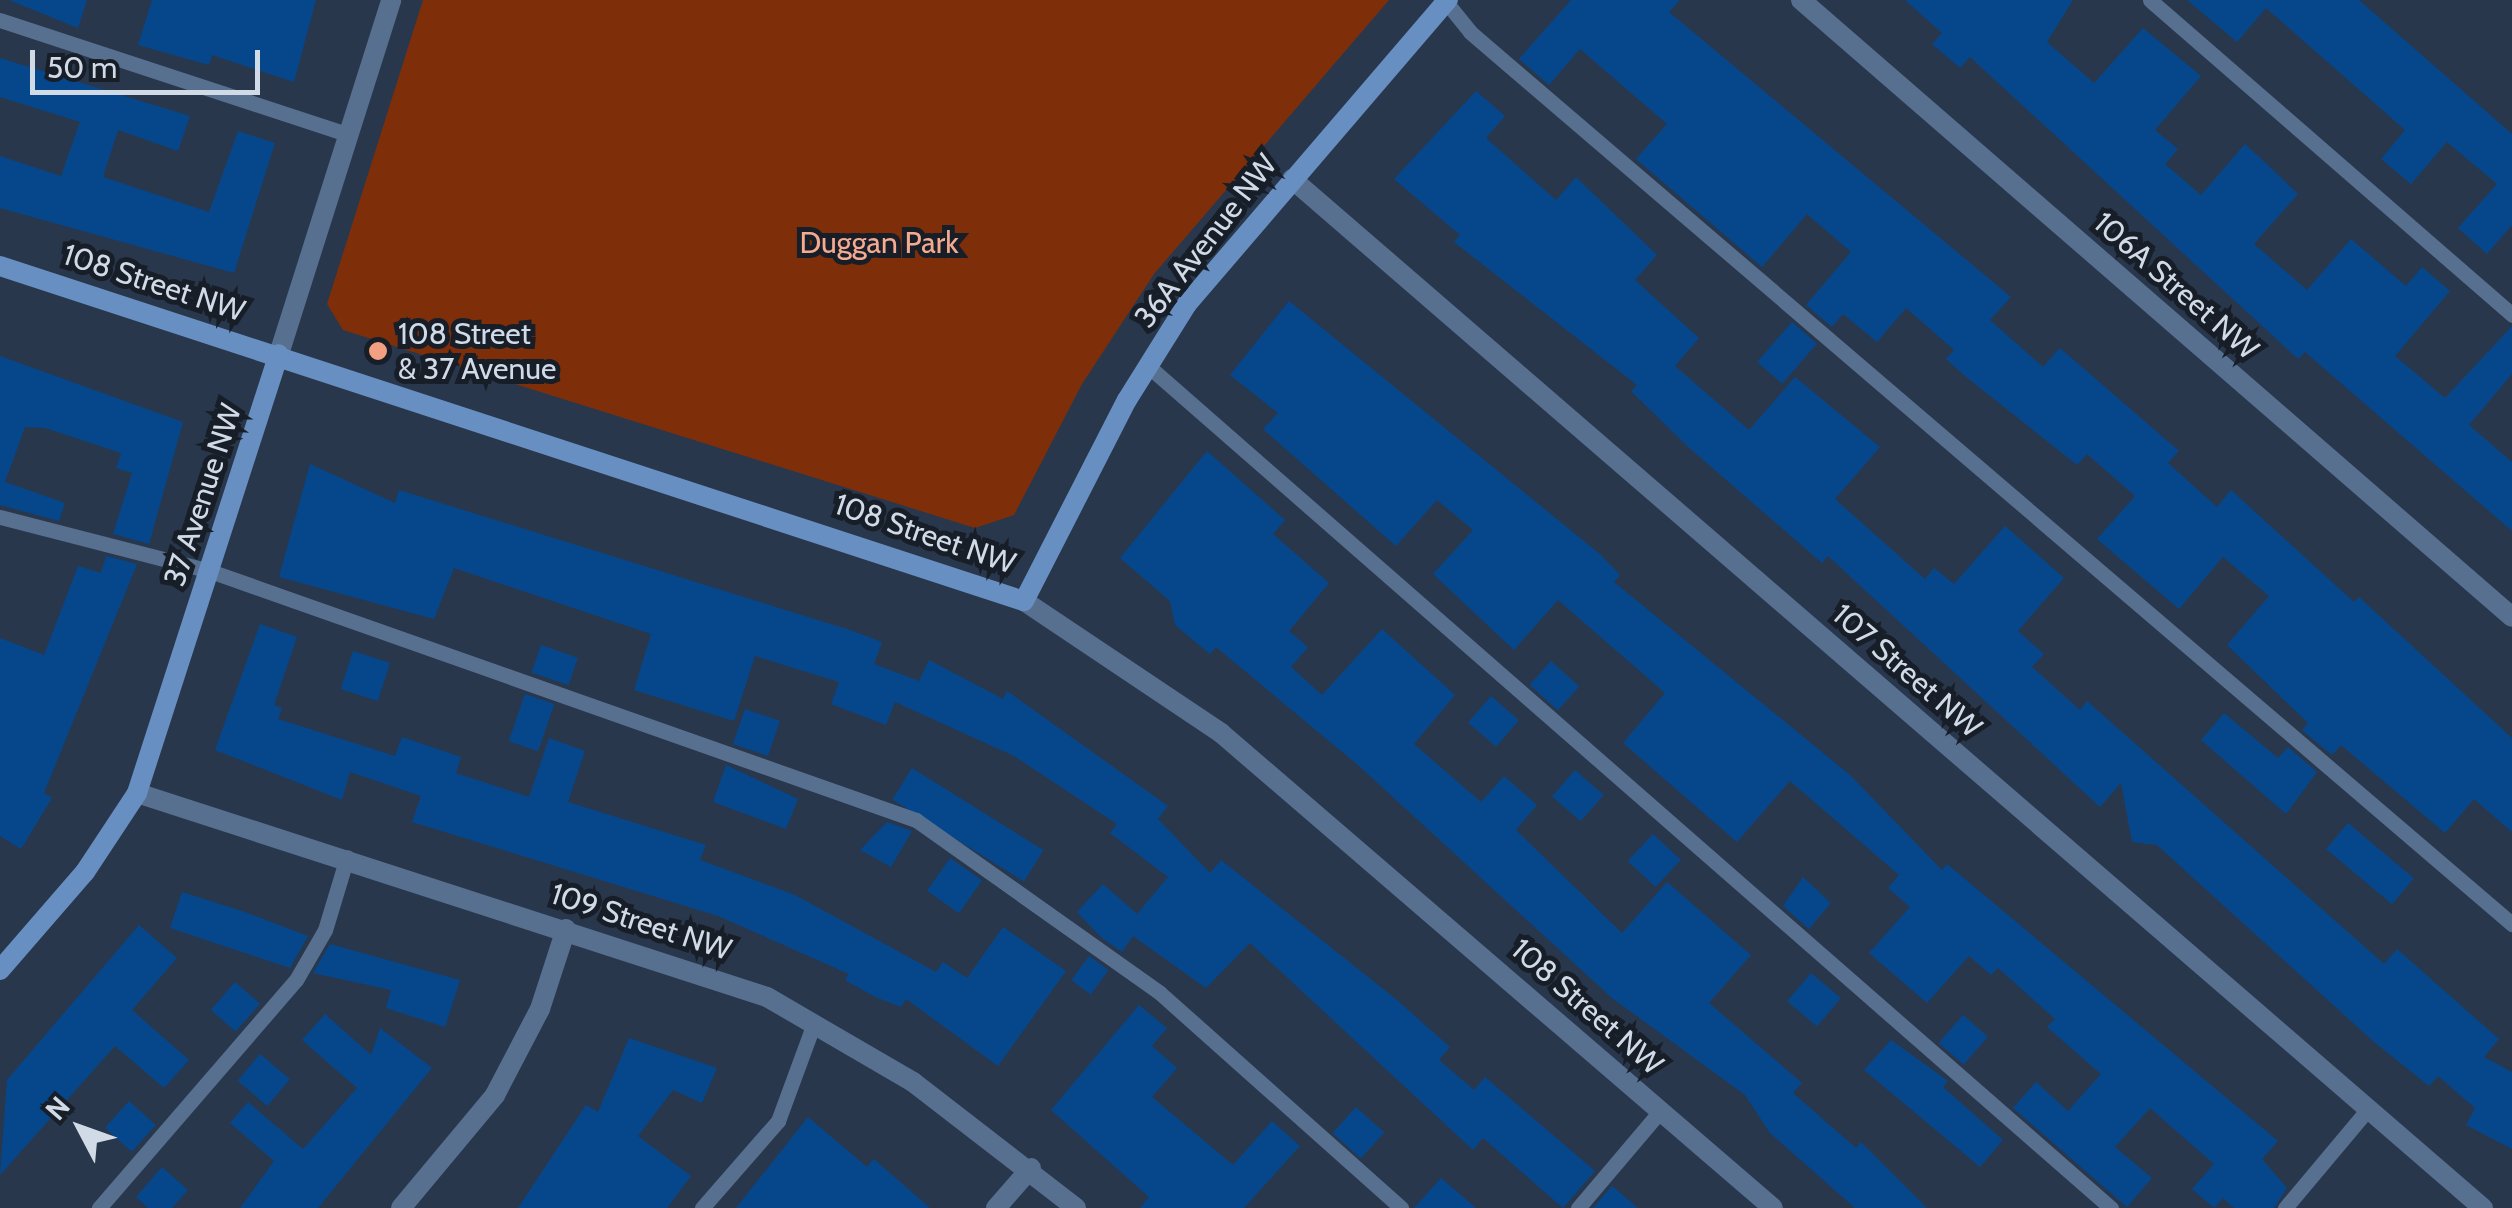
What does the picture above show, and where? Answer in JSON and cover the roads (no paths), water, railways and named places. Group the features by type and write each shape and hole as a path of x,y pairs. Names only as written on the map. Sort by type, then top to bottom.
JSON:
{"street":[{"name":"37 Avenue NW","path":"0,970 138,793 391,0"},
{"name":"106A Street NW","path":"1801,0 2512,617"},
{"name":"36A Avenue NW","path":"1024,601 1147,365 1292,179 1447,1"},
{"name":"107 Street NW","path":"1292,179 2483,1208"},
{"name":"108 Street NW","path":"0,266 279,354 1024,601 1222,733 1774,1208"},
{"name":"109 Street NW","path":"138,793 684,965 814,1022 1030,1168 1076,1208"},
{"path":"401,1208 496,1094 540,1009 566,929"},
{"path":"996,1208 1030,1168"}],"lane":[{"path":"2150,0 2512,315"},
{"path":"1447,1 1485,45 2512,924"},
{"path":"0,20 348,134"},
{"path":"1147,365 2111,1208"},
{"path":"0,517 210,571 916,820 1160,993 1402,1208"},
{"path":"99,1208 296,980 325,930 347,857"},
{"path":"702,1208 778,1120 814,1022"},
{"path":"2285,1208 2368,1109"},
{"path":"1578,1208 1661,1110"}],"place":[{"name":"108 Street & 37 Avenue","path":"378,351"}],"park label":[{"name":"Duggan Park","path":"879,243"}]}
